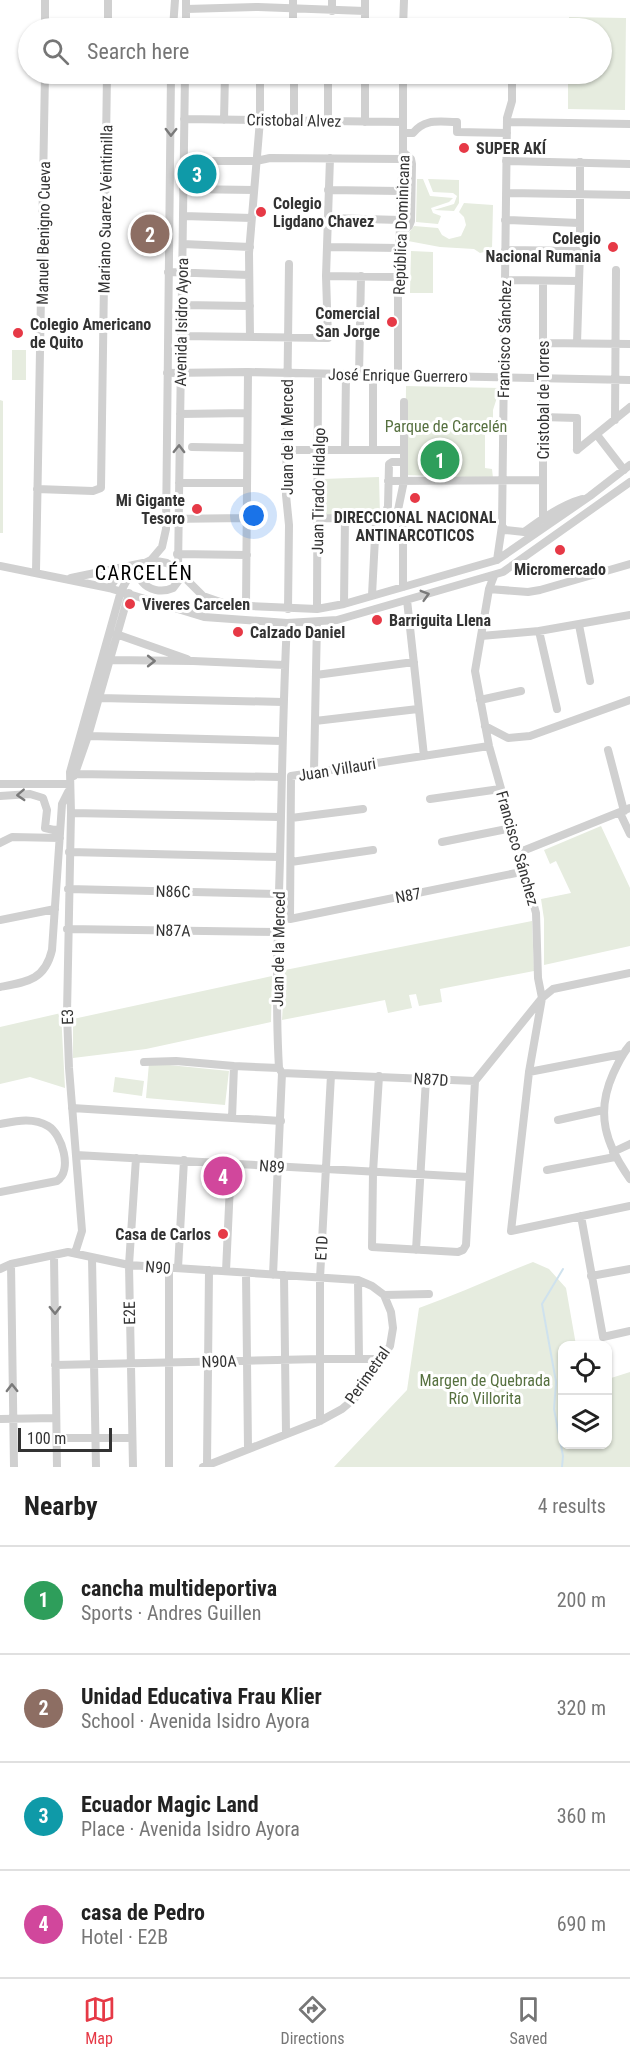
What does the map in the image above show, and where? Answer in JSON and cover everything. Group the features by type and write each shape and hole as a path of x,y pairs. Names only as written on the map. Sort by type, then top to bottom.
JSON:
{"street":[{"path":"45,0 45,18"},
{"path":"108,0 108,18"},
{"path":"174,18 175,0"},
{"path":"332,0 332,11"},
{"path":"365,0 365,18"},
{"path":"403,18 404,0"},
{"path":"186,5 258,4 293,5 332,11 365,10"},
{"name":"Manuel Benigno Cueva","path":"36,572 45,84"},
{"name":"Mariano Suarez Veintimilla","path":"37,489 93,491 101,488 107,84"},
{"name":"Avenida Isidro Ayora","path":"147,563 158,554 165,537 171,84"},
{"name":"Avenida Isidro Ayora","path":"178,571 185,84"},
{"path":"224,120 225,84"},
{"path":"250,337 250,247 260,120 260,84"},
{"path":"294,84 294,120"},
{"path":"328,84 328,120"},
{"path":"365,84 365,122"},
{"name":"República Dominicana","path":"398,376 403,84"},
{"name":"Francisco Sánchez","path":"497,560 502,526 506,161 507,122 512,101 512,84"},
{"name":"Cristobal Alvez","path":"184,119 403,122"},
{"path":"403,133 413,133 418,126 427,122 457,122 457,132 507,133"},
{"path":"507,122 630,124"},
{"path":"192,161 256,161 270,158 402,155 411,159 412,164 411,221 400,234"},
{"path":"181,336 328,338 326,276 330,158"},
{"path":"506,161 630,164"},
{"path":"577,343 580,162"},
{"path":"183,189 254,190"},
{"path":"328,190 400,191"},
{"path":"506,193 630,195"},
{"path":"183,216 252,218"},
{"path":"328,218 400,220"},
{"path":"506,220 579,223"},
{"path":"183,244 250,247"},
{"path":"328,247 399,248"},
{"path":"505,250 580,251"},
{"name":"Juan de la Merced","path":"288,609 289,525 286,507 286,450 289,264"},
{"path":"615,420 616,270"},
{"path":"168,272 249,275"},
{"path":"326,276 398,277"},
{"path":"359,375 361,276"},
{"path":"505,280 579,281"},
{"name":"Cristobal de Torres","path":"543,281 543,519"},
{"path":"182,305 250,306"},
{"path":"543,342 630,344"},
{"path":"246,607 248,372"},
{"name":"José Enrique Guerrero","path":"166,373 248,372 630,380"},
{"name":"Juan Tirado Hidalgo","path":"316,609 316,518 319,495 318,374"},
{"path":"345,450 346,374"},
{"path":"373,375 373,450"},
{"path":"403,587 399,500 404,481 404,402"},
{"path":"542,417 577,418 578,450 630,407"},
{"path":"180,414 247,413"},
{"path":"68,579 147,563 167,562 203,596 229,605 316,609 344,604 497,560 627,468 597,435"},
{"path":"192,447 247,448"},
{"path":"286,450 404,450"},
{"path":"372,596 380,518 388,506 390,463 404,462"},
{"path":"388,481 542,480"},
{"path":"0,566 125,592 204,617 287,623 337,620 494,576 513,567 630,482"},
{"path":"179,483 247,483"},
{"path":"590,496 598,506"},
{"path":"502,526 505,530 524,532 571,502 590,496"},
{"path":"388,506 401,515"},
{"path":"316,518 380,518 401,515"},
{"path":"165,519 247,518"},
{"path":"344,604 345,518"},
{"path":"177,554 247,555"},
{"path":"147,563 141,580 144,586 151,590"},
{"name":"E3","path":"71,782 99,698 128,578 147,563"},
{"path":"489,589 528,592 540,590 630,564"},
{"path":"109,588 115,580 118,568"},
{"path":"125,592 163,591 173,588 179,580 178,571"},
{"name":"Francisco Sánchez","path":"494,576 489,589 475,671 489,746 536,913 538,978 542,998 529,1072 511,1231 581,1216"},
{"name":"E3","path":"75,1253 82,1231 67,1013 71,975 67,929 70,772 125,592"},
{"path":"407,600 424,756"},
{"path":"481,636 540,631 630,615"},
{"path":"314,771 317,622"},
{"name":"Juan de la Merced","path":"273,1275 281,1121 278,932 281,741 287,623"},
{"path":"579,625 590,681"},
{"path":"540,631 557,709"},
{"path":"116,634 193,661"},
{"path":"109,660 285,665"},
{"path":"316,675 414,662"},
{"path":"480,700 521,691"},
{"path":"99,698 283,702"},
{"path":"485,726 508,738 530,736 630,700"},
{"path":"315,721 418,709"},
{"path":"88,736 281,741"},
{"name":"Juan Villauri","path":"290,919 291,776 489,746"},
{"path":"608,750 630,834"},
{"name":"Juan Villauri","path":"0,784 281,777"},
{"path":"0,987 33,979 42,973 49,963 52,950 62,804 71,782"},
{"path":"430,799 500,789"},
{"path":"0,796 30,794 43,798 46,806 45,828 60,834"},
{"path":"291,819 363,809"},
{"path":"520,852 624,811"},
{"path":"71,813 280,817"},
{"path":"442,842 512,828"},
{"path":"0,843 12,837 60,834"},
{"path":"291,862 373,850"},
{"path":"69,852 280,857"},
{"name":"N87","path":"290,919 526,872"},
{"name":"N86C","path":"68,889 279,894"},
{"path":"0,920 55,909"},
{"name":"N87A","path":"67,929 278,932"},
{"path":"379,1076 372,1247 458,1252 463,1250 466,1245 475,1081 542,998 553,989 630,974"},
{"path":"630,1045 622,1054 606,1090 603,1110 607,1136 614,1155 630,1179"},
{"path":"529,1072 622,1054"},
{"name":"N87D","path":"144,1062 176,1061 331,1075 475,1081"},
{"path":"232,1118 234,1066"},
{"name":"E1D","path":"320,1421 320,1278 331,1075"},
{"path":"416,1250 426,1079"},
{"path":"72,1108 281,1121"},
{"path":"558,1120 603,1110"},
{"path":"0,1124 22,1120 38,1122 50,1127 64,1156 65,1171 57,1181 0,1192"},
{"path":"547,1170 614,1155 630,1144"},
{"name":"N89","path":"76,1155 469,1177"},
{"name":"E2E","path":"134,1467 131,1438 129,1265 136,1158"},
{"path":"169,1467 168,1362 173,1268 184,1160"},
{"path":"226,1271 231,1163"},
{"path":"630,1206 581,1216 603,1336 630,1331"},
{"name":"N90","path":"0,1269 11,1264 68,1252 129,1265 320,1278"},
{"path":"54,1256 57,1467"},
{"path":"92,1258 96,1467"},
{"path":"11,1264 14,1467"},
{"path":"591,1276 630,1269"},
{"path":"205,1466 209,1270"},
{"path":"246,1273 248,1449"},
{"path":"284,1275 286,1434"},
{"path":"320,1278 358,1280 384,1295 429,1294"},
{"path":"358,1280 359,1359"},
{"name":"Perimetral","path":"205,1466 320,1421 342,1409 355,1398 390,1346 393,1328 391,1312 384,1295"},
{"name":"N90A","path":"56,1365 382,1359"},
{"path":"0,1419 56,1418"},
{"path":"57,1438 131,1438"}],"green space":[{"path":"569,17 626,18 625,110 568,109 568,84 612,84 612,18"},
{"path":"417,179 423,179 430,196 453,198 449,202 431,208 433,213 441,216 438,224 416,222"},
{"path":"428,179 459,180 459,203 454,211 434,210 454,204 457,196 453,193 433,192"},
{"path":"464,203 493,205 492,250 480,253 474,249 440,247 408,241 408,234 414,226 438,228 442,235 449,239 461,236 466,225 464,217 459,212"},
{"path":"411,251 433,252 433,293 410,293"},
{"path":"12,350 26,350 26,380 12,380"},
{"name":"Parque de Carcelén","path":"406,386 500,388 493,410 493,428 485,431 485,468 492,469 493,478 405,475"},
{"path":"0,400 3,401 3,533 0,533"},
{"path":"379,477 380,516 321,517 322,479"},
{"path":"601,826 630,888 630,946 544,965 544,919 541,899 571,893 556,861 550,864 544,850"},
{"path":"532,921 534,971 440,989 442,1002 419,1006 416,994 409,995 412,1008 388,1013 385,1000 282,1020 285,970"},
{"path":"272,976 271,1022 146,1049 73,1058 73,1019"},
{"path":"61,1013 65,1088 30,1077 0,1084 0,1027"},
{"path":"149,1063 229,1071 225,1105 146,1098"},
{"path":"115,1077 144,1081 142,1096 113,1092"},
{"name":"Margen de Quebrada Río Villorita","path":"533,1262 549,1269 566,1288 575,1341 558,1341 558,1449 612,1449 612,1378 630,1372 630,1467 334,1467 407,1390 419,1308"}],"waterway":[{"path":"562,1467 563,1456 554,1409 556,1382 542,1304 563,1269"}],"place":[{"name":"SUPER AKÍ","path":"464,148"},
{"name":"Ecuador Magic Land","path":"197,174"},
{"name":"Colegio Ligdano Chavez","path":"261,212"},
{"name":"Unidad Educativa Frau Klier","path":"150,234"},
{"name":"Colegio Nacional Rumania","path":"613,247"},
{"name":"Comercial San Jorge","path":"392,322"},
{"name":"Colegio Americano de Quito","path":"18,333"},
{"name":"cancha multideportiva","path":"440,460"},
{"name":"DIRECCIONAL NACIONAL ANTINARCOTICOS","path":"415,498"},
{"name":"Mi Gigante Tesoro","path":"197,509"},
{"name":"Micromercado","path":"560,550"},
{"name":"Viveres Carcelen","path":"130,604"},
{"name":"Barriguita Llena","path":"377,620"},
{"name":"Calzado Daniel","path":"238,632"},
{"name":"casa de Pedro","path":"223,1176"},
{"name":"Casa de Carlos","path":"223,1234"}],"district":[{"name":"CARCELÉN","path":"144,573"}]}
